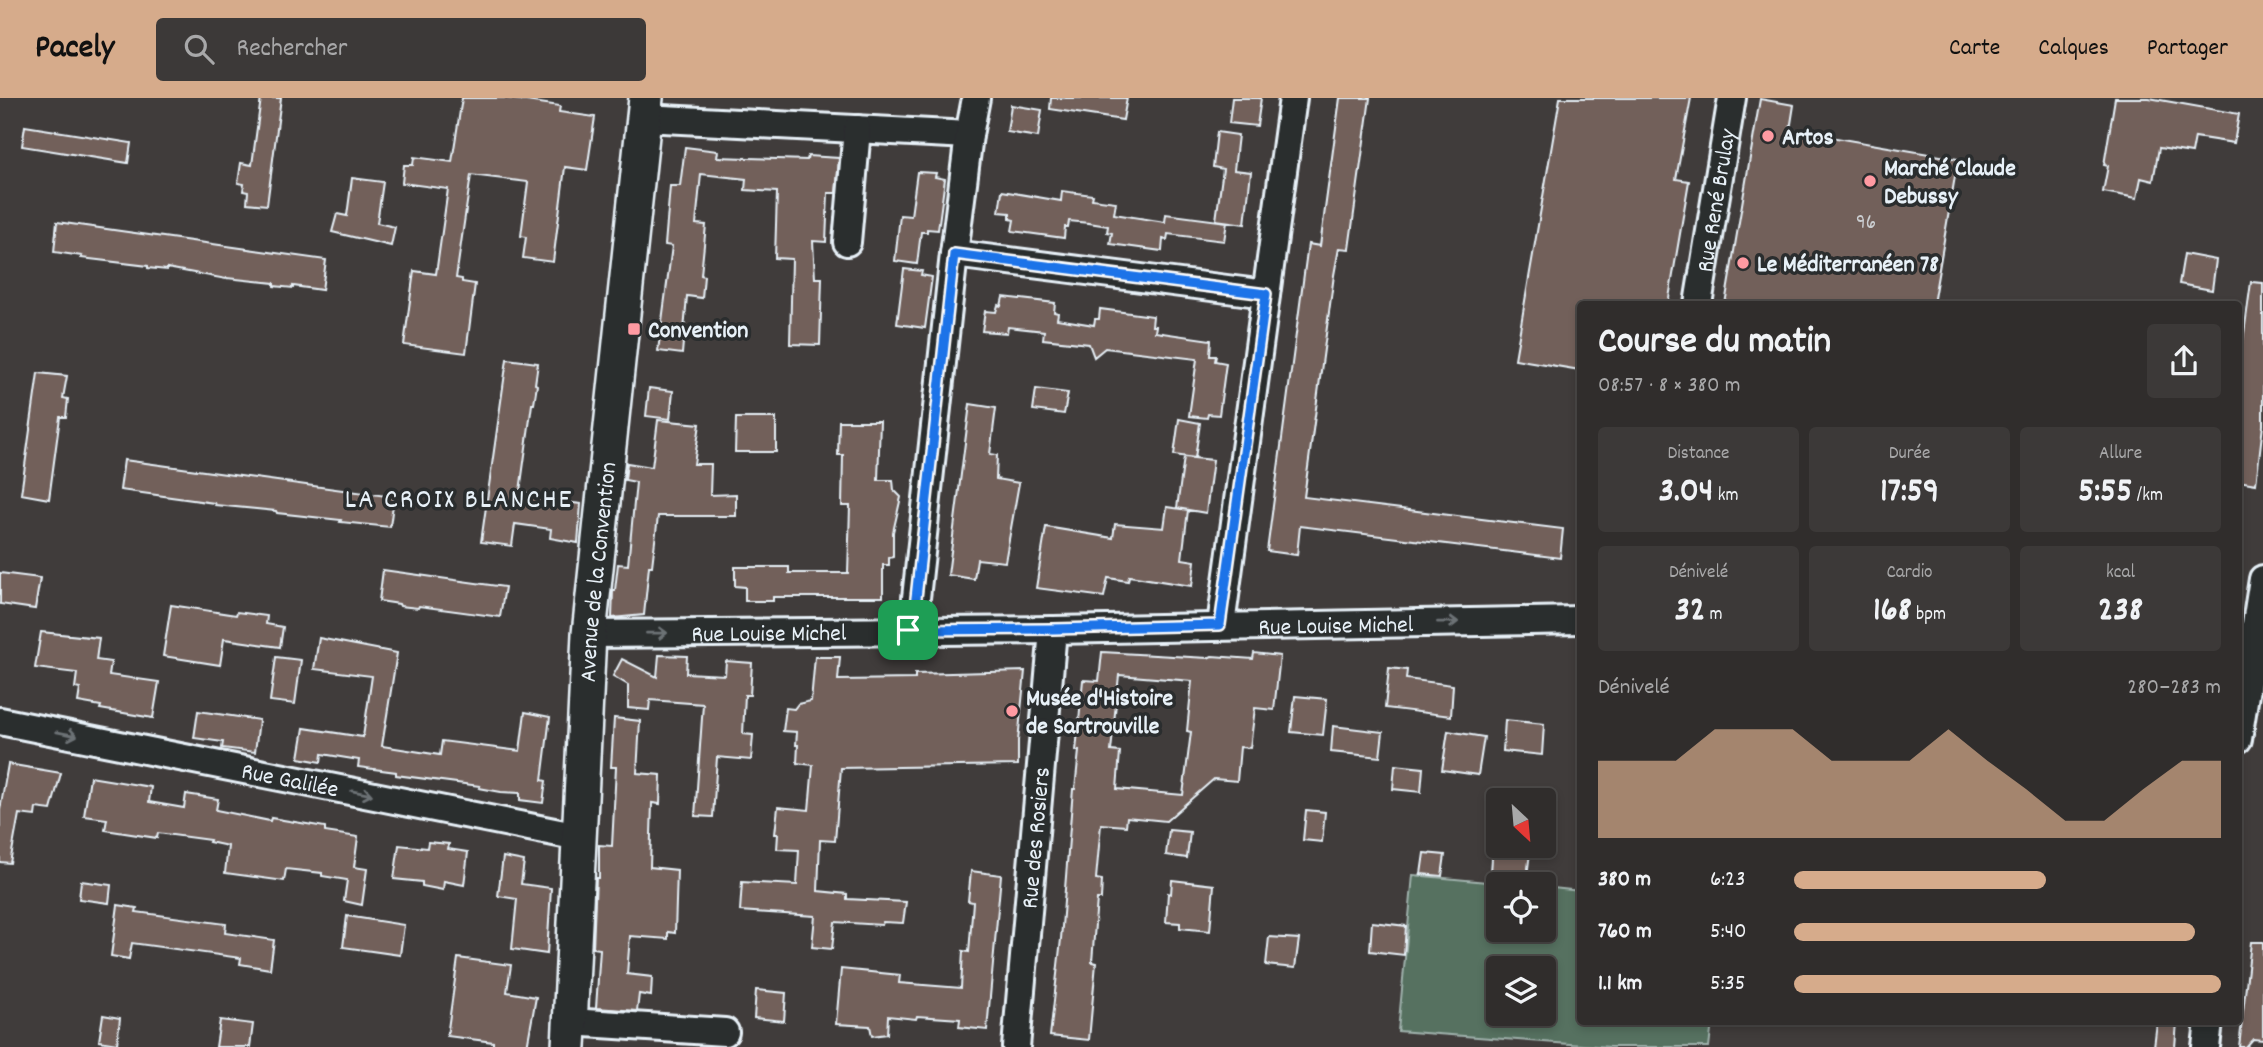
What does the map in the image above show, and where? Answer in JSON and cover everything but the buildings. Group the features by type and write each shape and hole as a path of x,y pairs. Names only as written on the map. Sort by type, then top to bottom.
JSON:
{"street":[{"path":"908,630 915,607 954,254 976,98"},
{"path":"1220,625 1293,98"},
{"name":"Rue René Brulay","path":"1698,301 1732,98"},
{"path":"645,108 857,130 969,135"},
{"name":"Avenue de la Convention","path":"569,1035 589,634 645,108"},
{"path":"847,242 857,130"},
{"path":"954,254 1266,294"},
{"path":"2242,722 2249,691 2263,579"},
{"name":"Rue Louise Michel","path":"589,634 1577,620"},
{"name":"Rue des Rosiers","path":"1016,1047 1053,629"},
{"name":"Rue Galilée","path":"0,721 579,837"},
{"path":"2207,1047 2209,1025"},
{"path":"569,1035 725,1032"}],"green space":[{"path":"1413,875 1486,882 1486,942 1556,942 1556,888 1577,891 1577,1025 1712,1025 1709,1047 1610,1047 1398,1031"}],"place":[{"name":"Artos","path":"1768,136"},
{"name":"Marché Claude Debussy","path":"1870,181"},
{"name":"Le Méditerranéen 78","path":"1743,263"},
{"name":"Convention","path":"634,329"},
{"name":"Musée d'Histoire de Sartrouville","path":"1012,711"}],"district":[{"name":"LA CROIX BLANCHE","path":"459,497"}],"route":[{"path":"954,254 1266,294 1220,625 908,630 915,607 954,254"}]}
